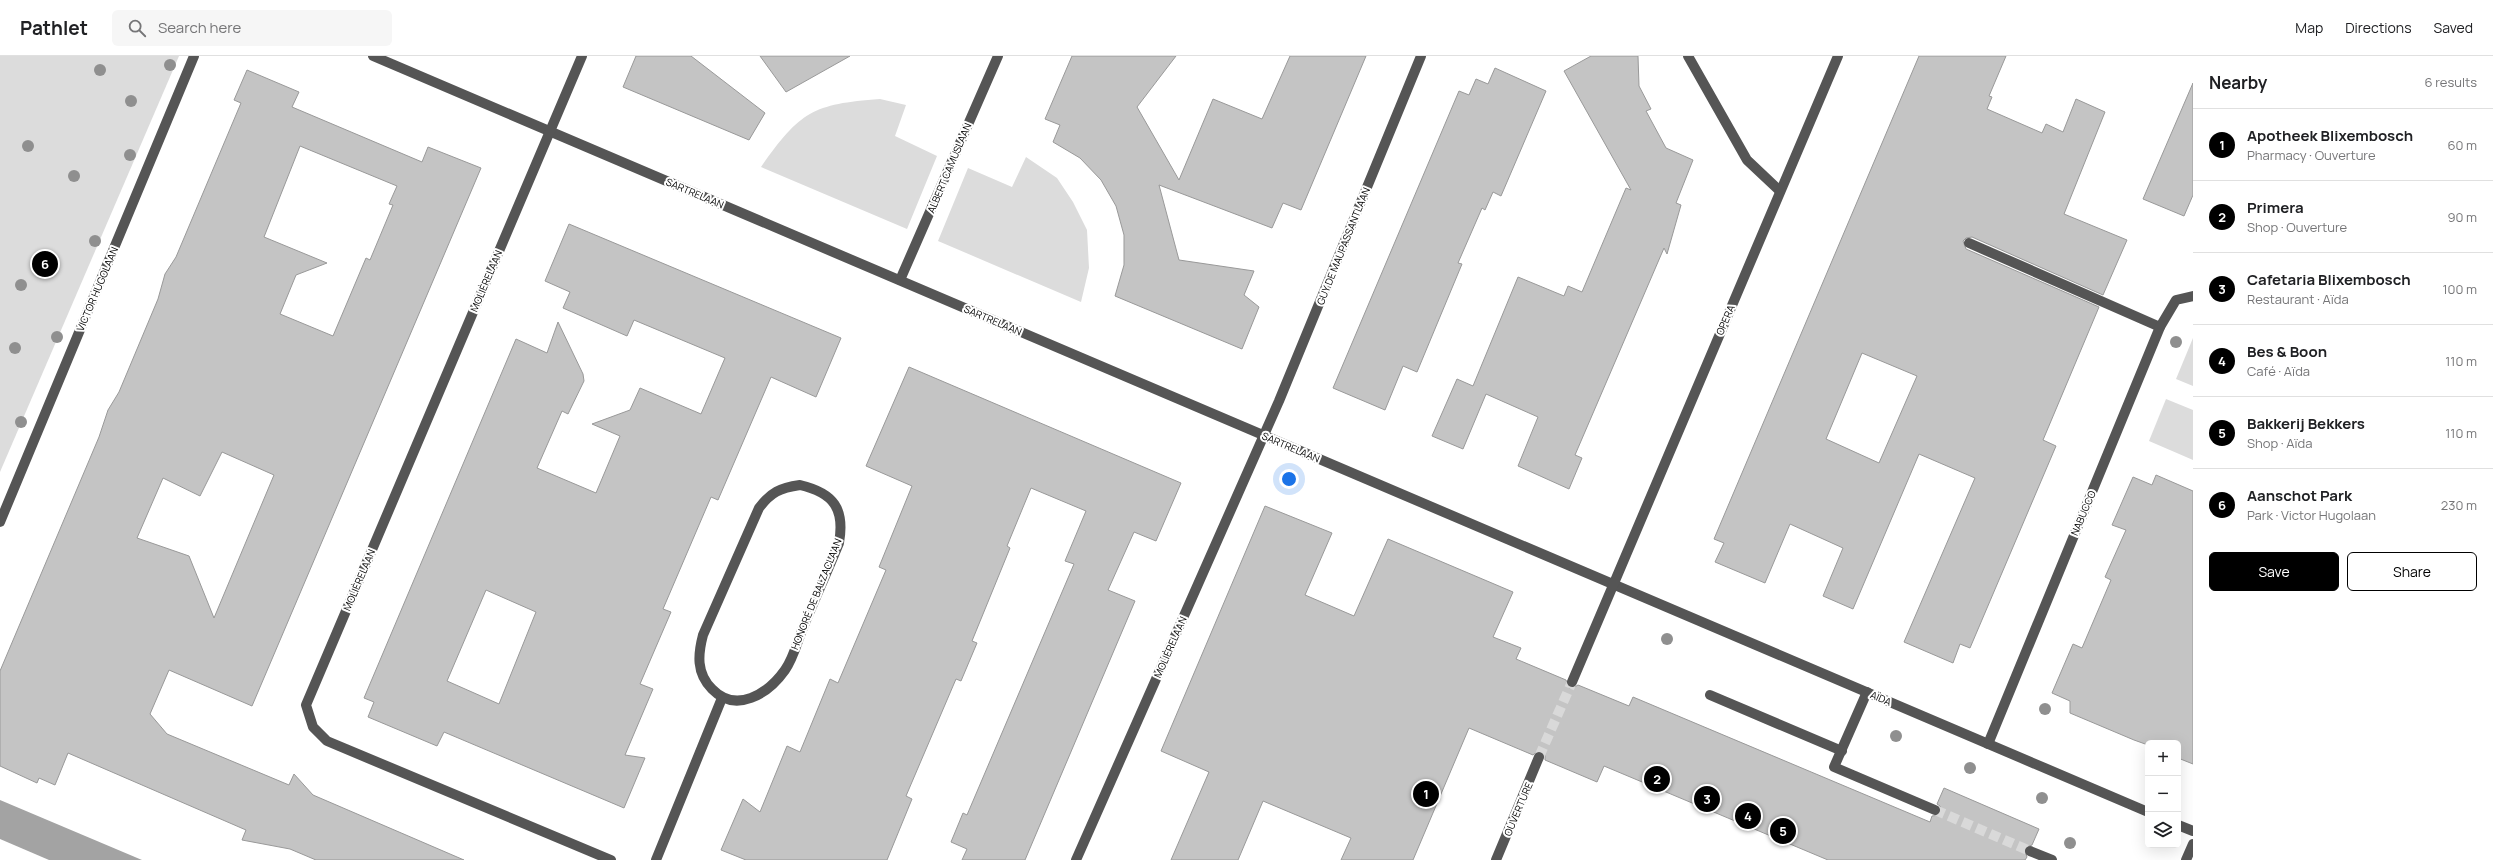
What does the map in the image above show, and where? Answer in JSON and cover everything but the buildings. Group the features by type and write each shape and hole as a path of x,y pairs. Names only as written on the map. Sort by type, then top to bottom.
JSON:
{"street":[{"name":"VICTOR HUGOLAAN","path":"0,522 194,56"},
{"name":"SARTRELAAN","path":"373,56 1614,584"},
{"name":"MOLIÈRELAAN","path":"582,56 306,705 313,726 327,741 611,860"},
{"name":"ALBERT CAMUSLAAN","path":"900,280 998,56"},
{"name":"GUY DE MAUPASSANTLAAN","path":"1263,435 1421,56"},
{"path":"1688,56 1747,160 1780,191"},
{"name":"OPERA","path":"1614,584 1838,56"},
{"path":"1969,243 2160,327"},
{"name":"NABUCCO","path":"1988,744 2160,327 2176,300 2193,296"},
{"name":"MOLIÈRELAAN","path":"1076,860 1263,435"},
{"name":"HONORÉ DE BALZACLAAN","path":"800,485 813,488 827,496 838,508 841,530 839,543 786,669 766,691 753,698 738,700 722,698 711,688 702,675 698,655 706,628 758,508 781,488 800,485"},
{"path":"1572,682 1614,584"},
{"name":"AÏDA","path":"1614,584 2145,811"},
{"path":"1867,692 1834,767 1934,810"},
{"path":"1710,695 1842,751"},
{"path":"656,860 722,698"},
{"name":"OUVERTURE","path":"1496,860 1539,758"},
{"path":"2181,826 2193,831"},
{"path":"2186,860 2193,844"},
{"path":"2030,850 2052,860"}],"shaded area":[{"path":"0,56 179,56 0,472"},
{"path":"880,99 906,105 895,136 937,156 907,229 761,167 786,134 810,114 823,108 838,104"},
{"path":"1026,157 1057,178 1073,202 1087,230 1089,268 1081,302 938,241 968,168 1012,187"},
{"path":"2193,338 2193,386 2176,379"},
{"path":"2166,399 2193,410 2193,460 2149,441"},
{"path":"0,800 142,860 49,860 0,839"}],"tunnel":[{"path":"1539,757 1572,682"},
{"path":"1935,810 2030,851"}],"place":[{"name":"Aanschot Park","path":"45,264"},
{"name":"Primera","path":"1657,779"},
{"name":"Apotheek Blixembosch","path":"1426,794"},
{"name":"Cafetaria Blixembosch","path":"1707,799"},
{"name":"Bes & Boon","path":"1748,816"},
{"name":"Bakkerij Bekkers","path":"1783,831"}]}
